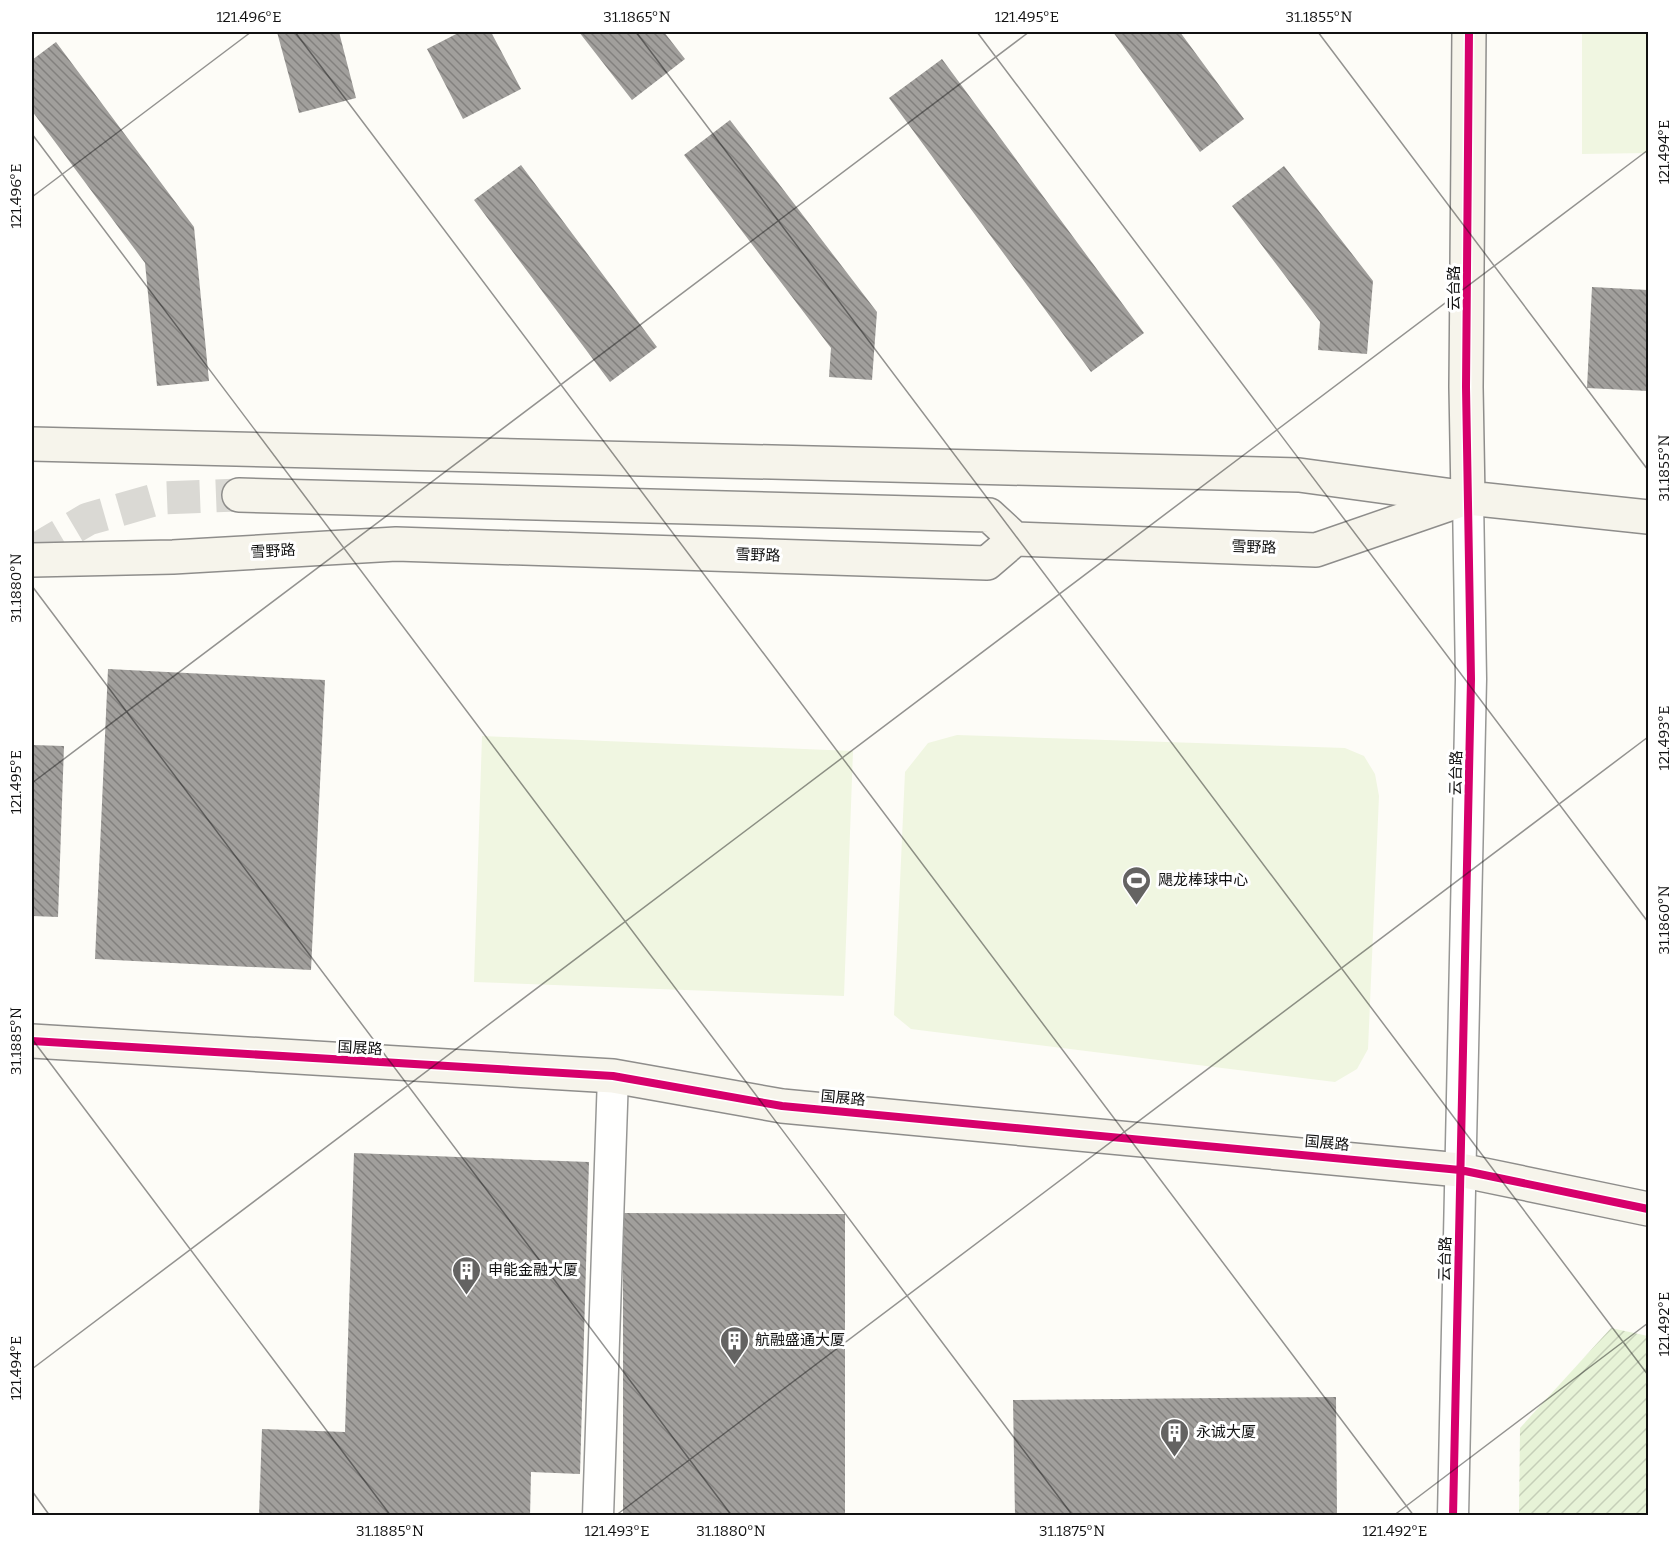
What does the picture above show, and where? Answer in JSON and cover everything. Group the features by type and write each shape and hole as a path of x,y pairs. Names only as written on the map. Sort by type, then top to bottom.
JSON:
{"street":[{"name":"云台路","path":"1453,1515 1471,679 1466,387 1469,32"},
{"name":"雪野路","path":"32,444 1299,475 1468,498 1648,517"},
{"path":"239,495 989,515 1015,539"},
{"name":"雪野路","path":"32,561 173,557 396,544 987,563 1015,539 1316,550 1468,498"},
{"name":"国展路","path":"32,1041 613,1076 782,1106 1461,1170 1648,1209"},
{"path":"598,1515 613,1076"}],"green space":[{"path":"1582,32 1648,32 1648,153 1582,154"},
{"name":"飓龙棒球中心","path":"957,735 1345,748 1364,756 1375,774 1379,796 1368,1049 1357,1069 1335,1082 911,1029 894,1015 905,772 928,743"},
{"path":"482,736 853,751 844,996 474,982"},
{"path":"1611,1328 1648,1336 1648,1515 1519,1515 1520,1428"}],"building":[{"path":"277,32 339,32 356,98 299,113"},
{"path":"460,32 491,32 521,89 463,119 427,49"},
{"path":"579,32 664,32 685,59 632,100"},
{"path":"1113,32 1180,32 1244,119 1200,152"},
{"path":"56,42 194,227 209,381 157,386 145,263 32,111 32,60"},
{"path":"942,59 1144,333 1091,372 889,98"},
{"path":"730,120 877,312 872,380 829,377 831,348 684,155"},
{"path":"521,165 657,347 610,382 474,200"},
{"path":"1284,166 1373,281 1367,354 1318,350 1320,322 1232,206"},
{"path":"1592,287 1648,290 1648,391 1587,388"},
{"path":"108,669 325,680 311,970 95,959"},
{"path":"32,745 64,746 58,917 32,916"},
{"name":"申能金融大厦","path":"354,1153 589,1162 580,1474 531,1472 530,1516 259,1516 262,1429 345,1432"},
{"name":"航融盛通大厦","path":"623,1213 845,1214 845,1516 623,1516"},
{"name":"永诚大厦","path":"1336,1397 1337,1516 1015,1516 1013,1400"}],"tunnel":[{"path":"32,552 88,519 161,498 239,495"}],"cycle path":[{"path":"1453,1516 1471,679 1466,387 1469,32"},
{"path":"32,1041 613,1076 782,1106 1460,1170 1648,1209"}],"place":[{"name":"飓龙棒球中心","path":"1137,906"},
{"name":"申能金融大厦","path":"467,1296"},
{"name":"航融盛通大厦","path":"734,1366"},
{"name":"永诚大厦","path":"1175,1458"}]}
